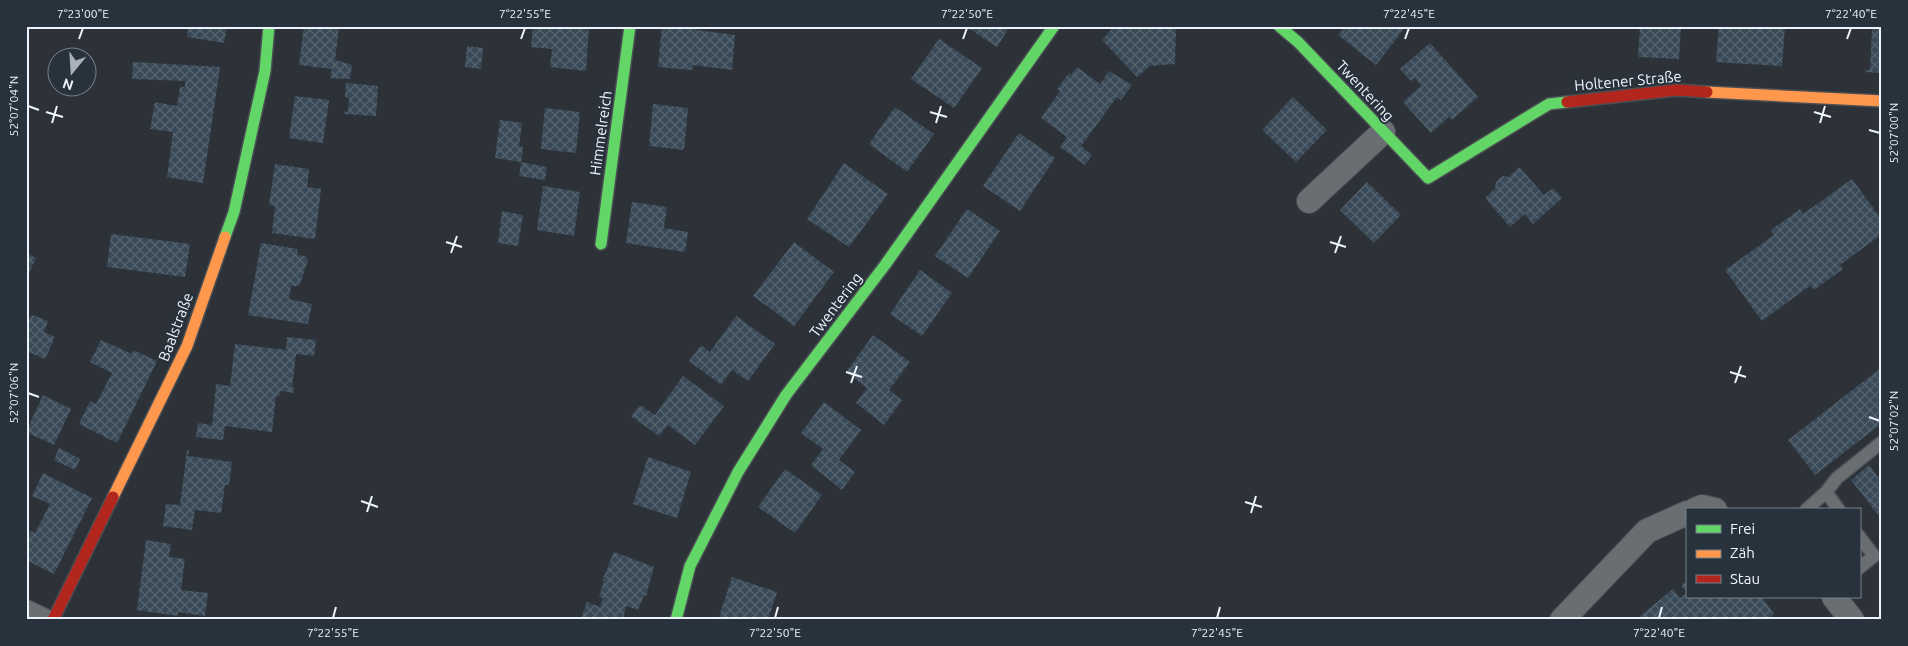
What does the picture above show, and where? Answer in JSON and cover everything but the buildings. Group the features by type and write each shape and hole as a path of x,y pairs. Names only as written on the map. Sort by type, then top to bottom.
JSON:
{"street":[{"name":"Baalstraße","path":"53,620 187,346 234,212 264,71 269,26"},
{"name":"Himmelreich","path":"601,244 630,26"},
{"name":"Twentering","path":"676,620 690,566 738,472 786,395 885,265 1054,26"},
{"name":"Twentering","path":"1279,26 1298,42 1428,178"},
{"name":"Holtener Straße","path":"1428,178 1549,104 1677,90 1882,102"},
{"path":"1308,201 1383,132"},
{"path":"1562,620 1647,531 1686,513"},
{"path":"1835,598 1852,620"},
{"path":"26,612 43,620"}],"lane":[{"path":"1808,508 1826,492 1837,478 1882,442"},
{"path":"1826,492 1838,508"},
{"path":"1860,537 1874,556 1860,567"}],"traffic: fast":[{"path":"225,237 234,212 265,71 269,26"},
{"path":"601,244 630,26"},
{"path":"676,620 690,566 738,472 786,395 885,265 1054,26"},
{"path":"1279,26 1298,42 1428,178 1549,104 1567,102"}],"traffic: slow":[{"path":"1707,92 1882,101"},
{"path":"113,497 187,346 225,237"}],"traffic: jam":[{"path":"1567,102 1677,90 1707,92"},
{"path":"53,620 113,497"}]}
